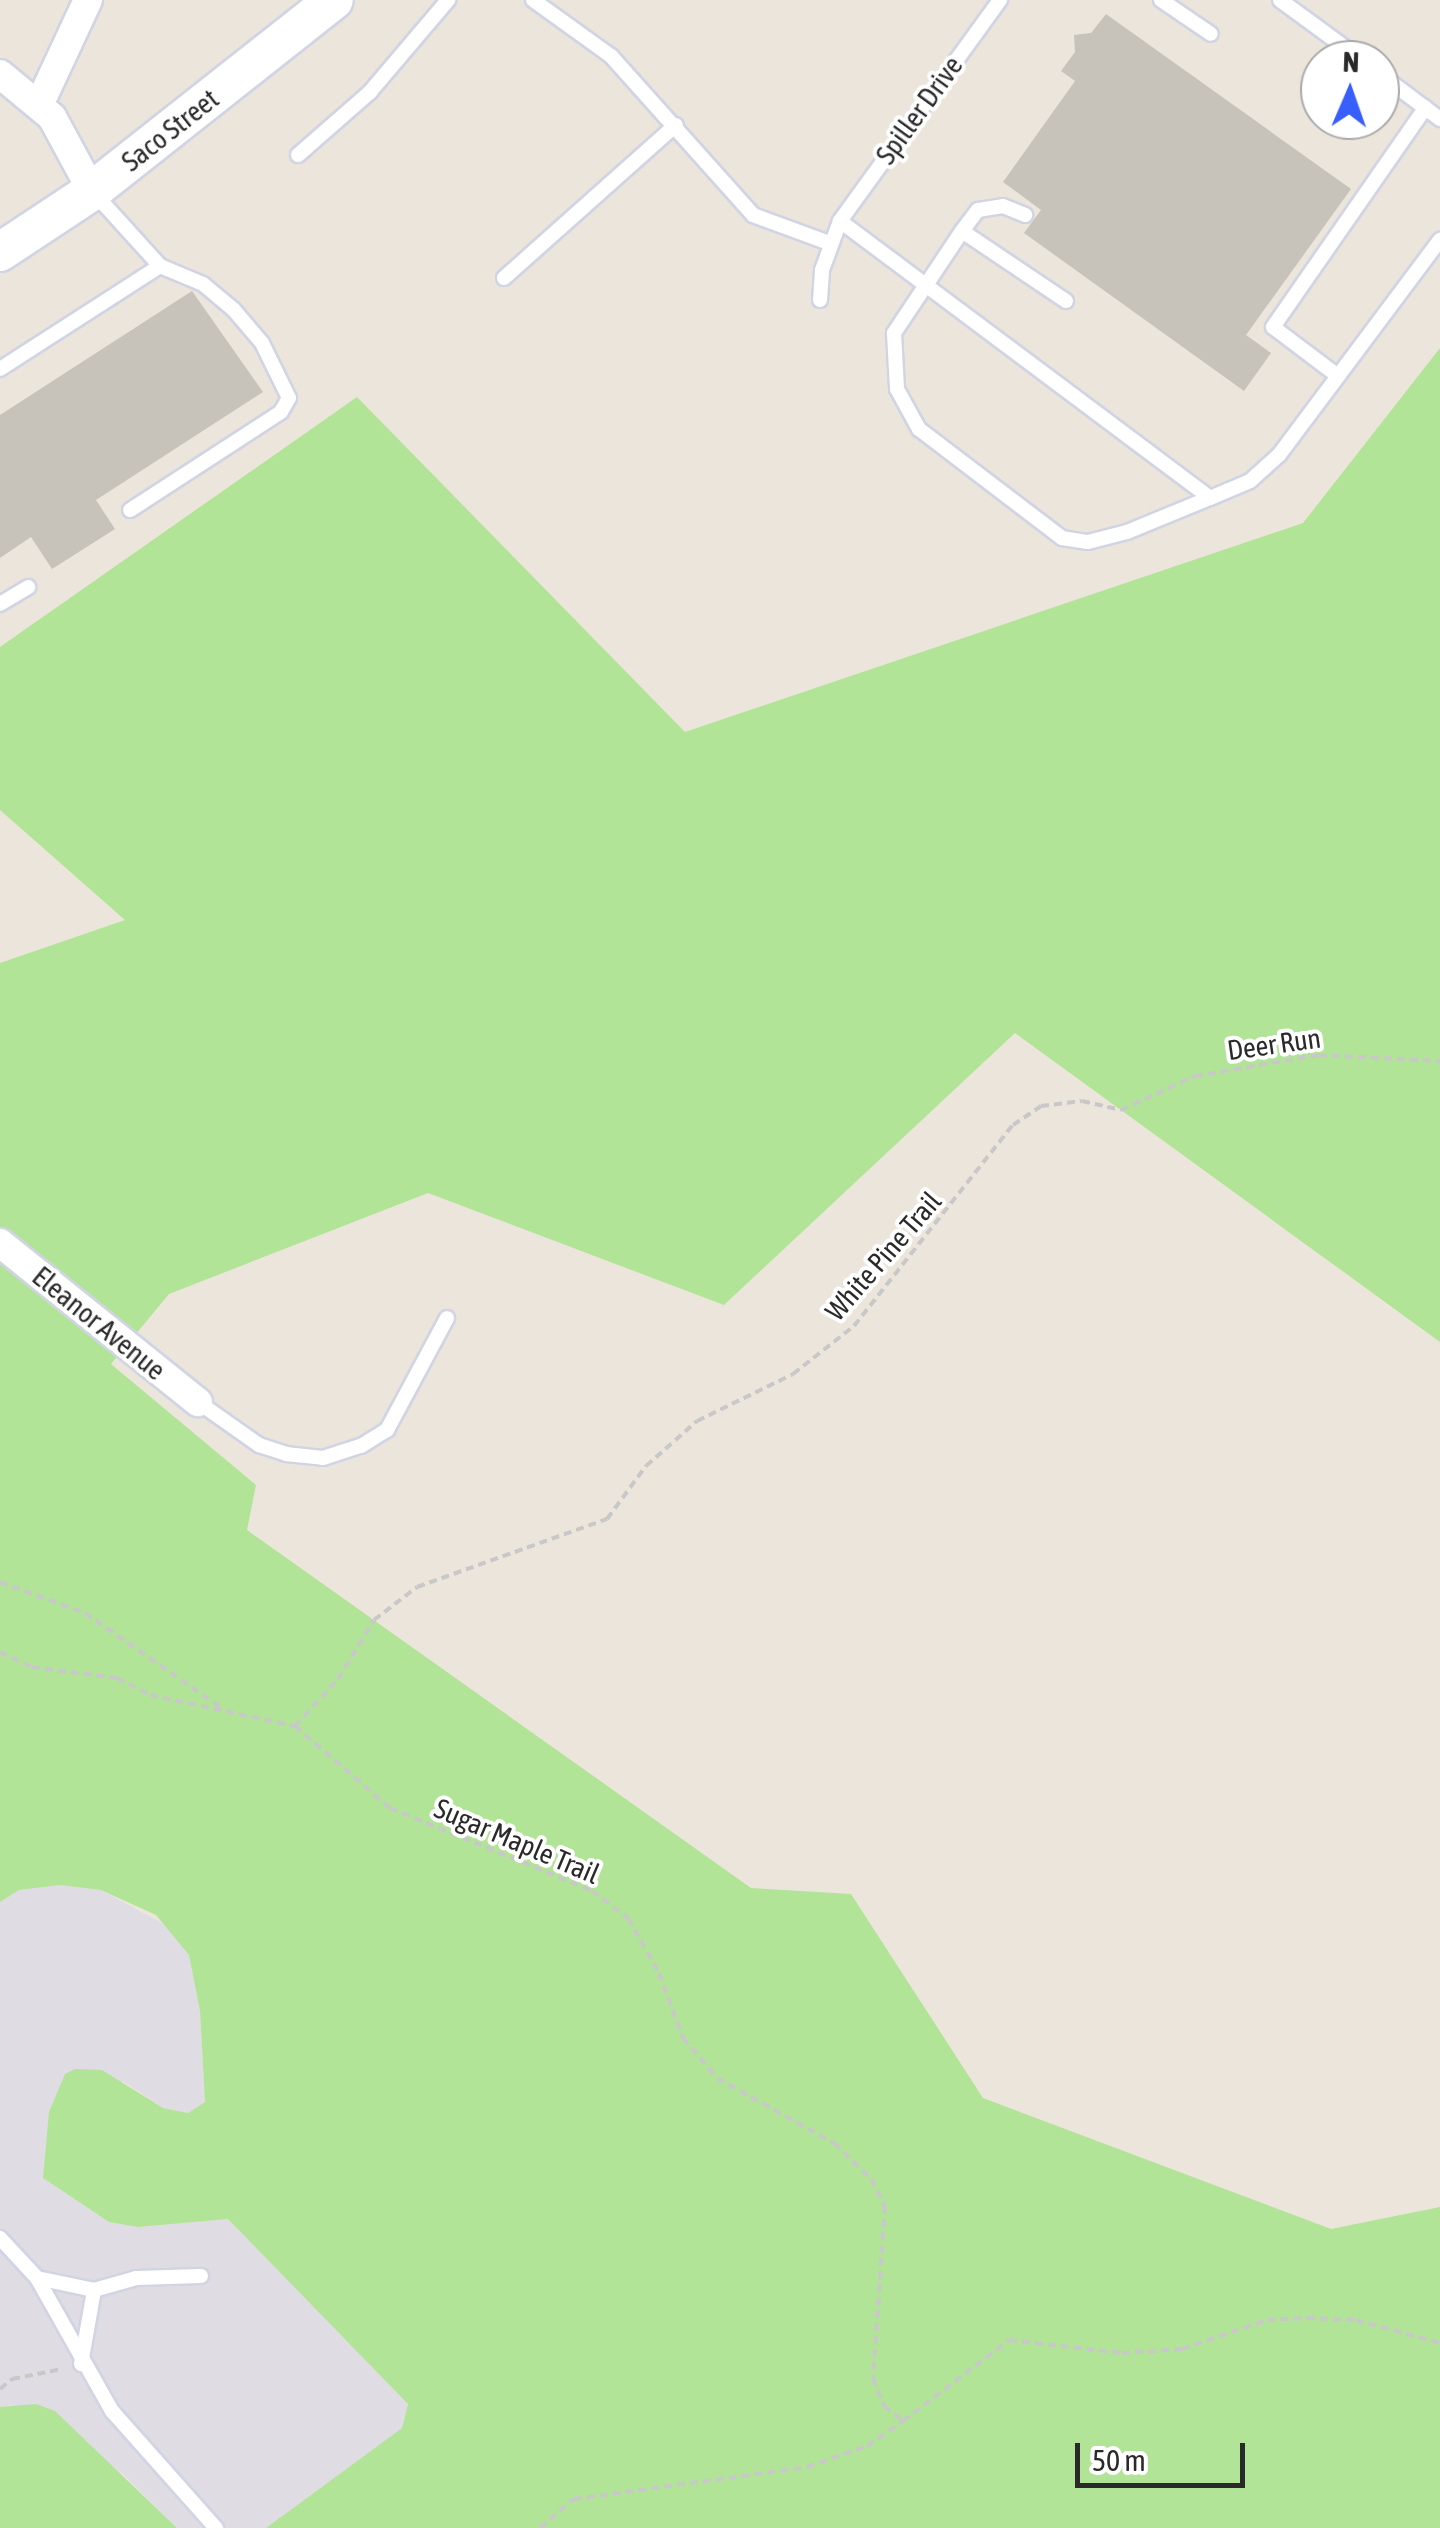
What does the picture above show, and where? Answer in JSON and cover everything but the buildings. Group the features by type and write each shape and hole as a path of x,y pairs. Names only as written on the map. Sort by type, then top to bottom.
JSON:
{"main road":[{"name":"Saco Street","path":"0,252 92,191 334,0"}],"street":[{"path":"39,105 88,0"},
{"path":"0,74 39,105 62,131 92,191"},
{"name":"Eleanor Avenue","path":"0,1243 198,1402"}],"lane":[{"path":"298,155 370,92 448,0"},
{"path":"533,0 611,56 754,215 829,243"},
{"name":"Spiller Drive","path":"820,300 829,243 840,221 1000,0"},
{"path":"1160,0 1211,34"},
{"path":"1280,0 1335,40"},
{"path":"1400,89 1440,119"},
{"path":"1338,376 1272,327 1425,108"},
{"path":"504,278 676,125"},
{"path":"92,191 160,266 203,284 234,310 272,359 289,398 281,412 130,510"},
{"path":"1025,215 1003,206 978,210 962,231 894,332 897,389 919,429 1062,538 1088,542 1127,532 1250,481 1279,455 1440,240"},
{"path":"840,221 1210,498"},
{"path":"962,231 1066,301"},
{"path":"0,369 160,266"},
{"path":"0,604 28,587"},
{"path":"198,1402 259,1445 286,1454 323,1458 361,1446 386,1430 447,1318"},
{"path":"0,2238 37,2278 81,2364 112,2411 216,2528"},
{"path":"37,2278 94,2290 136,2278 200,2276"},
{"path":"81,2364 94,2290"}],"path":[{"name":"Deer Run","path":"1121,1110 1195,1076 1319,1055 1440,1060"},
{"name":"White Pine Trail","path":"295,1726 338,1679 374,1620 417,1587 607,1519 646,1466 697,1421 793,1374 854,1326 1013,1125 1041,1106 1082,1102 1121,1110"},
{"path":"0,1582 85,1613 224,1709"},
{"path":"0,1652 32,1667 118,1678 150,1694 295,1726"},
{"name":"Sugar Maple Trail","path":"295,1726 390,1808 592,1891 628,1918 660,1973 682,2038 717,2078 834,2143 871,2179 885,2206 872,2378 884,2406 903,2421"},
{"path":"540,2528 574,2499 806,2467 868,2446 1009,2340 1122,2353 1182,2349 1267,2320 1307,2318 1356,2320 1440,2343"},
{"path":"0,2389 12,2380 81,2364"}],"shaded area":[{"path":"60,1885 101,1890 176,1931 189,1955 200,2011 205,2102 189,2113 163,2108 123,2081 43,2178 109,2222 139,2227 228,2219 408,2404 402,2428 266,2528 177,2528 123,2474 10,2405 0,2407 0,1902 19,1890"}],"green space":[{"path":"1440,348 1440,1342 1015,1033 724,1305 428,1193 169,1294 111,1364 256,1485 247,1530 751,1888 851,1894 983,2098 1331,2229 1440,2207 1440,2528 266,2528 402,2428 408,2404 228,2219 138,2227 109,2222 43,2178 49,2112 65,2074 75,2069 102,2070 163,2108 188,2113 205,2102 200,2011 189,1955 156,1915 101,1890 60,1885 19,1890 0,1902 0,963 125,920 0,810 0,647 357,397 685,732 1303,523"},
{"path":"36,2404 55,2411 177,2528 0,2528 0,2407"}]}
